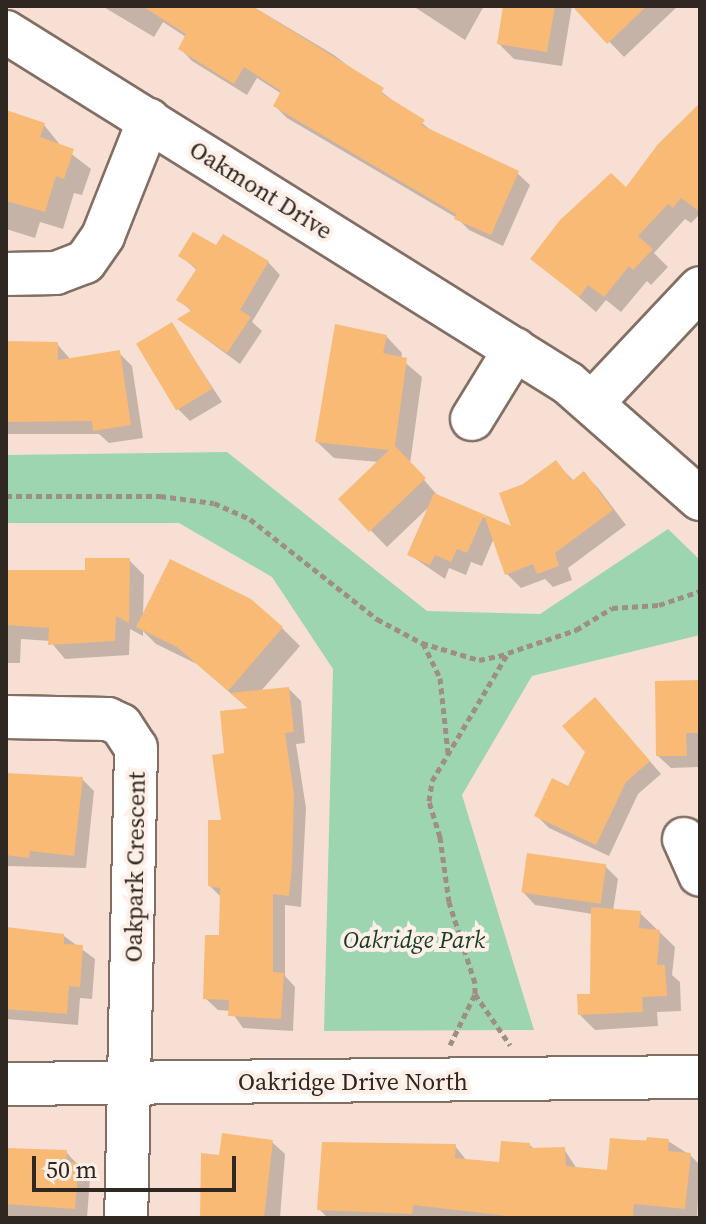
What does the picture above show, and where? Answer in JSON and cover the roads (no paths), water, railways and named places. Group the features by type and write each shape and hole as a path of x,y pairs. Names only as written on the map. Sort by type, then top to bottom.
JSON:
{"street":[{"name":"Oakmont Drive","path":"6,32 515,349 593,402 700,499"},
{"path":"6,274 56,273 85,262 103,236 149,120"},
{"path":"593,402 700,288"},
{"path":"472,419 515,349"},
{"name":"Oakpark Crescent","path":"6,717 108,719 121,725 136,748 126,1218"},
{"name":"Oakridge Drive North","path":"6,1084 700,1077"}],"park label":[{"name":"Oakridge Park","path":"414,940"}]}
